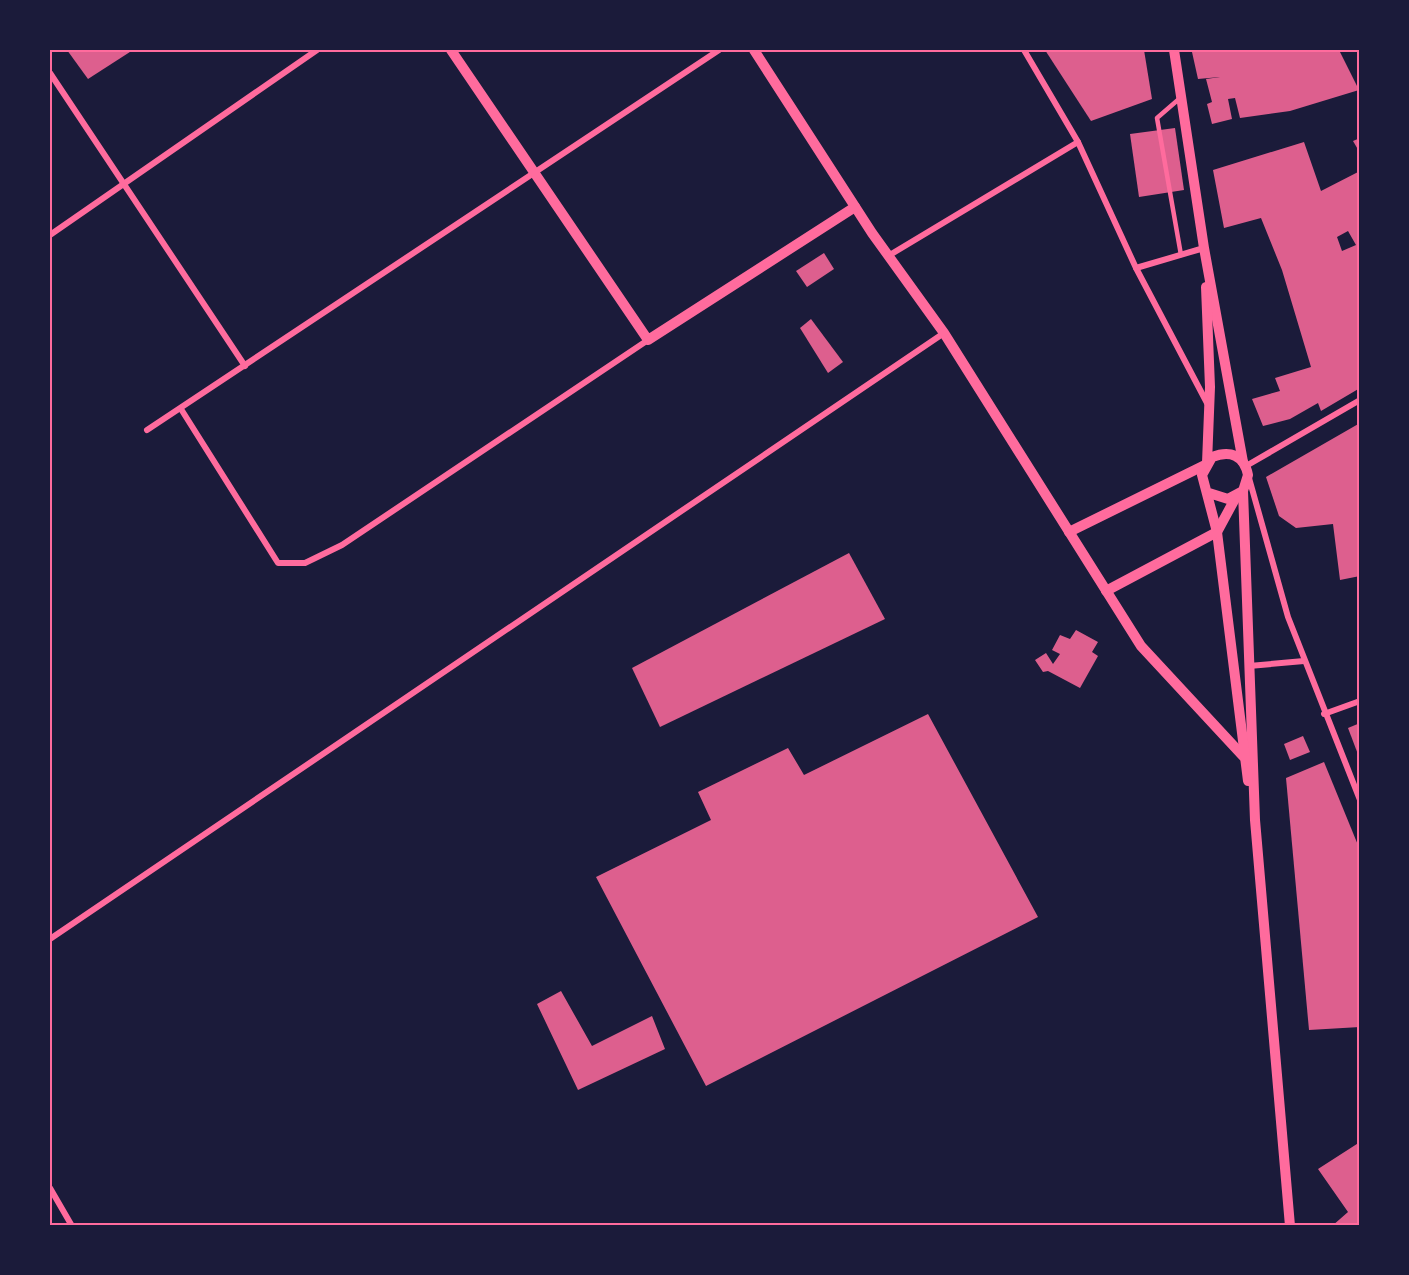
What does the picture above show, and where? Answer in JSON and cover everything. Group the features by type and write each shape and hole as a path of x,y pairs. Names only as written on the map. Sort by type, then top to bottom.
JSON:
{"street":[{"path":"50,235 317,50"},
{"path":"451,50 648,340"},
{"path":"147,430 719,50"},
{"path":"754,50 855,207 944,333 1141,646 1244,756"},
{"path":"1024,50 1078,142 1136,268 1208,406"},
{"path":"1174,50 1204,248 1246,468 1288,617 1359,800"},
{"path":"50,73 245,366"},
{"path":"888,256 1078,142"},
{"path":"181,409 278,563 304,563 342,545 648,340 855,207"},
{"path":"1136,268 1204,248"},
{"path":"1204,248 1208,406 1206,464 1202,475 1209,493 1217,532 1244,756 1255,820"},
{"path":"50,939 944,333"},
{"path":"1106,591 1217,532 1239,494 1246,468 1359,400"},
{"path":"1069,532 1206,464 1212,457 1231,454 1246,468"},
{"path":"1209,493 1218,498 1239,494"},
{"path":"1239,494 1255,820 1289,1225"},
{"path":"1249,666 1304,661"},
{"path":"1324,714 1359,701"},
{"path":"50,1188 72,1226"}],"lane":[{"path":"1181,97 1157,118 1181,255"}],"building":[{"path":"67,50 133,50 88,79"},
{"path":"1045,50 1144,50 1152,99 1091,121"},
{"path":"1204,50 1339,50 1359,90 1290,111 1240,118 1235,98 1228,99 1232,119 1212,124 1207,104 1212,102 1206,79 1220,77 1198,79 1192,52"},
{"path":"1175,128 1184,190 1139,197 1130,134"},
{"path":"1360,138 1360,153 1353,141"},
{"path":"1304,142 1321,191 1360,171 1360,388 1321,411 1318,403 1290,419 1263,426 1252,399 1280,391 1275,378 1311,367 1282,270 1261,218 1224,228 1213,170","holes":["1348,231 1356,245 1342,251 1337,237"]},
{"path":"824,253 834,269 807,287 796,271"},
{"path":"811,319 843,362 828,373 800,328"},
{"path":"1360,423 1360,576 1340,580 1333,524 1296,528 1279,516 1266,477"},
{"path":"849,553 885,619 660,727 632,668"},
{"path":"1076,630 1098,642 1092,652 1098,656 1080,688 1048,671 1043,672 1035,660 1046,653 1053,664 1060,654 1052,650 1060,635 1070,639"},
{"path":"928,714 1038,917 706,1086 596,877 711,820 698,792 788,748 804,775"},
{"path":"1360,723 1360,757 1359,757 1348,728"},
{"path":"1303,736 1310,752 1290,760 1284,744"},
{"path":"1324,762 1360,850 1360,1027 1309,1030 1286,778"},
{"path":"561,991 592,1046 652,1016 665,1049 578,1090 537,1004"},
{"path":"1360,1142 1360,1226 1332,1226 1348,1212 1318,1169"}]}
